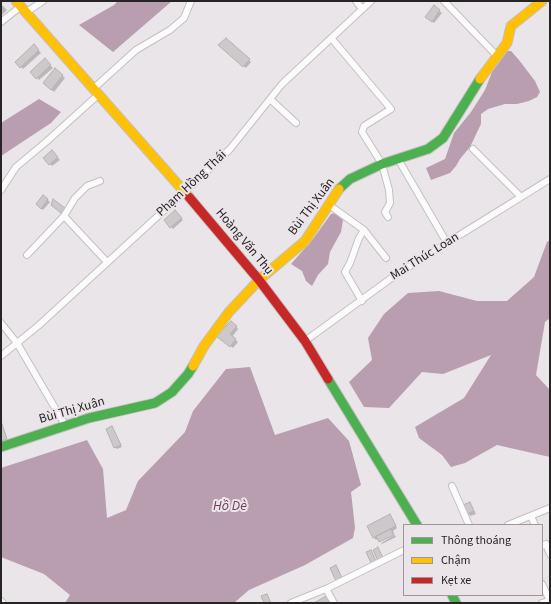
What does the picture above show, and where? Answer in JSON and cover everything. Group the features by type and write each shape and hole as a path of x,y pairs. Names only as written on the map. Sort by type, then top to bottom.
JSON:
{"street":[{"path":"1,22 20,7 43,1"},
{"path":"1,190 16,168 46,142 136,50 170,30 184,18 191,1"},
{"path":"356,1 362,9"},
{"name":"Phạm Hồng Thái","path":"1,356 38,326 230,149 282,84 371,1"},
{"path":"444,1 497,56"},
{"name":"Bùi Thị Xuân","path":"1,448 65,425 155,402 172,392 188,374 204,346 229,312 259,280 305,240 338,190 350,179 382,164 428,149 443,138 507,43 512,26 542,1"},
{"name":"Hoàng Văn Thụ","path":"20,7 185,192 259,280 305,341 416,524"},
{"path":"332,39 391,109 364,126 362,132 382,164 389,190 390,203 385,212 388,217"},
{"path":"270,99 296,123"},
{"path":"473,149 521,197"},
{"path":"398,159 447,243"},
{"name":"Mai Thúc Loan","path":"305,341 397,274 550,179"},
{"path":"26,255 64,216 75,198 87,186 100,181"},
{"path":"329,205 364,230 386,258"},
{"path":"64,216 108,262"},
{"path":"362,300 345,272 358,238 364,230"},
{"path":"1,324 17,343 65,425"},
{"path":"452,486 469,524"},
{"path":"511,524 550,508"},
{"path":"531,516 535,524"},
{"path":"543,544 550,554"},
{"path":"291,603 326,589 403,550"},
{"path":"542,603 550,601 543,586"},
{"path":"326,589 334,603"}],"water":[{"path":"118,1 172,1 113,52 79,25 114,5"},
{"path":"507,51 511,51 519,60 535,81 540,92 537,97 529,101 517,104 505,104 488,109 481,114 481,124 470,147 456,166 450,173 431,180 426,168 445,159 454,133 471,112 485,90 492,72"},
{"path":"39,99 61,112 51,123 1,156 1,123"},
{"path":"335,213 343,220 341,232 330,252 328,264 318,275 312,286 306,281 302,271 291,264 313,239 331,214"},
{"path":"550,240 550,318 545,322 536,375 550,390 550,457 497,445 465,463 451,467 442,455 419,438 415,427 464,398 491,355 443,374 422,372 389,408 364,407 349,382 372,360 368,338 384,314 408,293 439,291 477,301 507,301 534,277 547,242"},
{"name":"Hồ Dè","path":"250,367 275,435 328,418 349,441 361,485 351,492 355,528 353,538 305,565 249,590 234,603 65,603 70,595 44,574 1,557 1,468 87,440 103,469 107,518 126,510 138,481 185,432 193,411 226,369"}],"building":[{"path":"434,5 440,10 432,22 425,17"},
{"path":"226,38 250,59 243,67 218,45"},
{"path":"34,44 39,50 20,68 15,62"},
{"path":"45,58 51,65 36,79 30,72"},
{"path":"55,68 63,75 51,90 43,83"},
{"path":"52,150 58,157 49,165 43,158"},
{"path":"43,195 48,199 41,209 36,204"},
{"path":"53,199 65,208 61,213 51,205"},
{"path":"175,210 182,218 170,228 164,220"},
{"path":"231,321 237,326 230,334 236,339 230,347 216,336"},
{"path":"1,421 7,439 1,441"},
{"path":"112,426 121,445 114,448 106,429"},
{"path":"470,502 474,511 467,514 463,505"},
{"path":"390,514 396,526 373,538 367,526"},
{"path":"391,529 394,535 379,542 376,536"},
{"path":"378,547 383,558 378,561 373,550"},
{"path":"371,550 376,561 371,563 366,552"},
{"path":"336,565 342,578 336,581 330,568"},
{"path":"267,594 271,603 264,603 261,596"},
{"path":"326,596 329,601 326,603 314,603"}],"traffic: fast":[{"path":"339,189 350,179 382,164 428,149 443,138 480,79"},
{"path":"1,447 89,418 155,403 172,392 193,366"},
{"path":"328,379 416,524"},
{"path":"452,596 456,603"}],"traffic: slow":[{"path":"16,1 189,197"},
{"path":"480,79 507,43 511,26 542,1"},
{"path":"193,366 204,346 229,312 259,280 305,241 339,189"}],"traffic: jam":[{"path":"189,197 259,280 305,341 328,379"}]}
